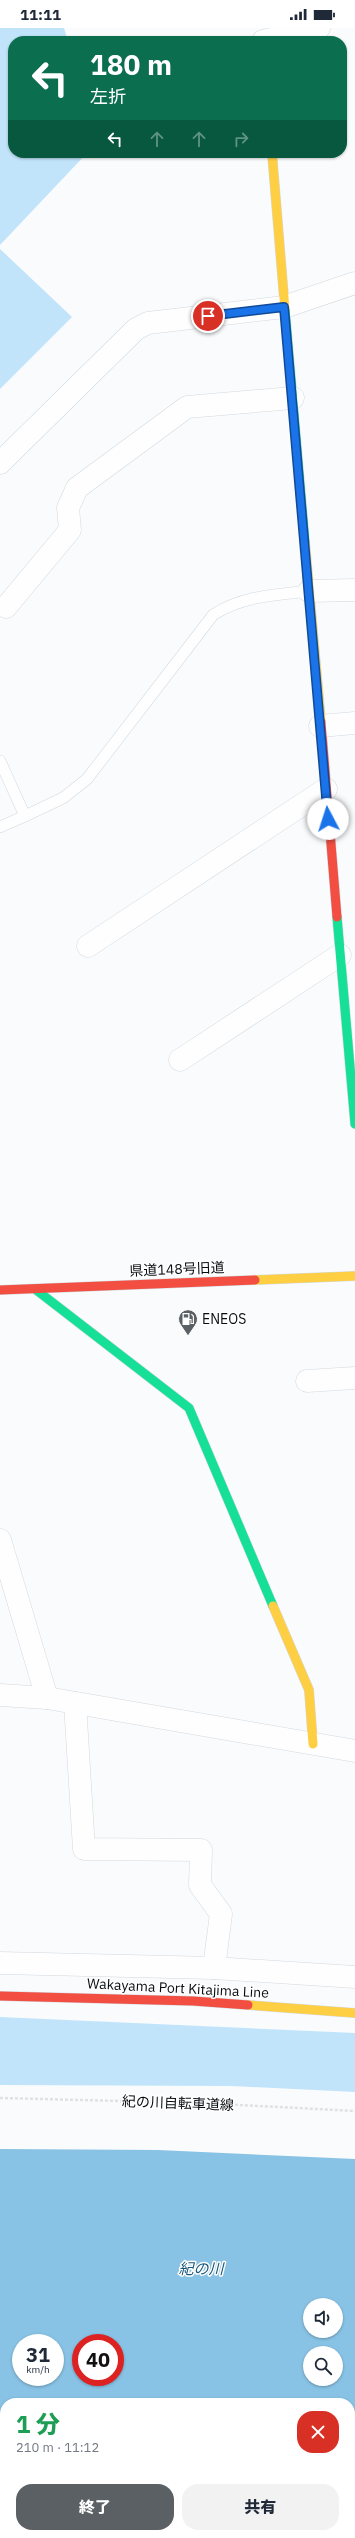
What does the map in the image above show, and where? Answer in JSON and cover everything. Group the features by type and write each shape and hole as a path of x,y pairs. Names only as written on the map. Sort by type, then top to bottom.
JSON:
{"street":[{"path":"285,36 319,28"},
{"path":"272,158 355,1124"},
{"path":"0,464 136,329 148,323 284,307 355,283"},
{"path":"6,607 70,530 68,508 77,488 187,407 293,398"},
{"path":"309,591 355,590"},
{"path":"320,726 355,723"},
{"path":"88,946 326,789"},
{"path":"180,1060 340,955"},
{"name":"県道148号旧道","path":"0,1290 355,1276"},
{"path":"35,1289 189,1408 309,1690 313,1744"},
{"path":"307,1381 355,1378"},
{"path":"0,1540 47,1698"},
{"path":"0,1695 47,1698 355,1751"},
{"path":"74,1703 84,1849 201,1850 200,1885 221,1914 214,1968"},
{"path":"0,1963 214,1968 355,1977"},
{"name":"Wakayama Port Kitajima Line","path":"0,1996 193,2002 355,2013"}],"lane":[{"path":"0,827 63,798 87,778 213,615 230,604 249,598 309,591"},
{"path":"0,761 25,816"}],"path":[{"name":"紀の川自転車道線","path":"0,2098 202,2103 355,2112"}],"shaded area":[{"path":"0,28 64,28 66,36 8,36 8,158 82,158 0,245"},
{"path":"0,249 72,317 0,389"},
{"path":"0,2017 355,2033 355,2092 231,2086 0,2085"}],"water":[{"name":"紀の川","path":"0,2149 158,2150 355,2159 355,2398 0,2398"}],"traffic: fast":[{"path":"285,310 305,543"},
{"path":"337,917 355,1124"},
{"path":"35,1289 189,1408 273,1606"}],"traffic: slow":[{"path":"272,158 285,310"},
{"path":"305,543 321,722"},
{"path":"255,1280 355,1276"},
{"path":"273,1606 309,1690 313,1744"},
{"path":"248,2005 355,2013"}],"traffic: jam":[{"path":"321,722 337,917"},
{"path":"0,1290 255,1280"},
{"path":"0,1996 193,2001 248,2005"}],"place":[{"name":"ENEOS","path":"188,1336"}],"route":[{"path":"208,316 284,307 328,819"}]}
